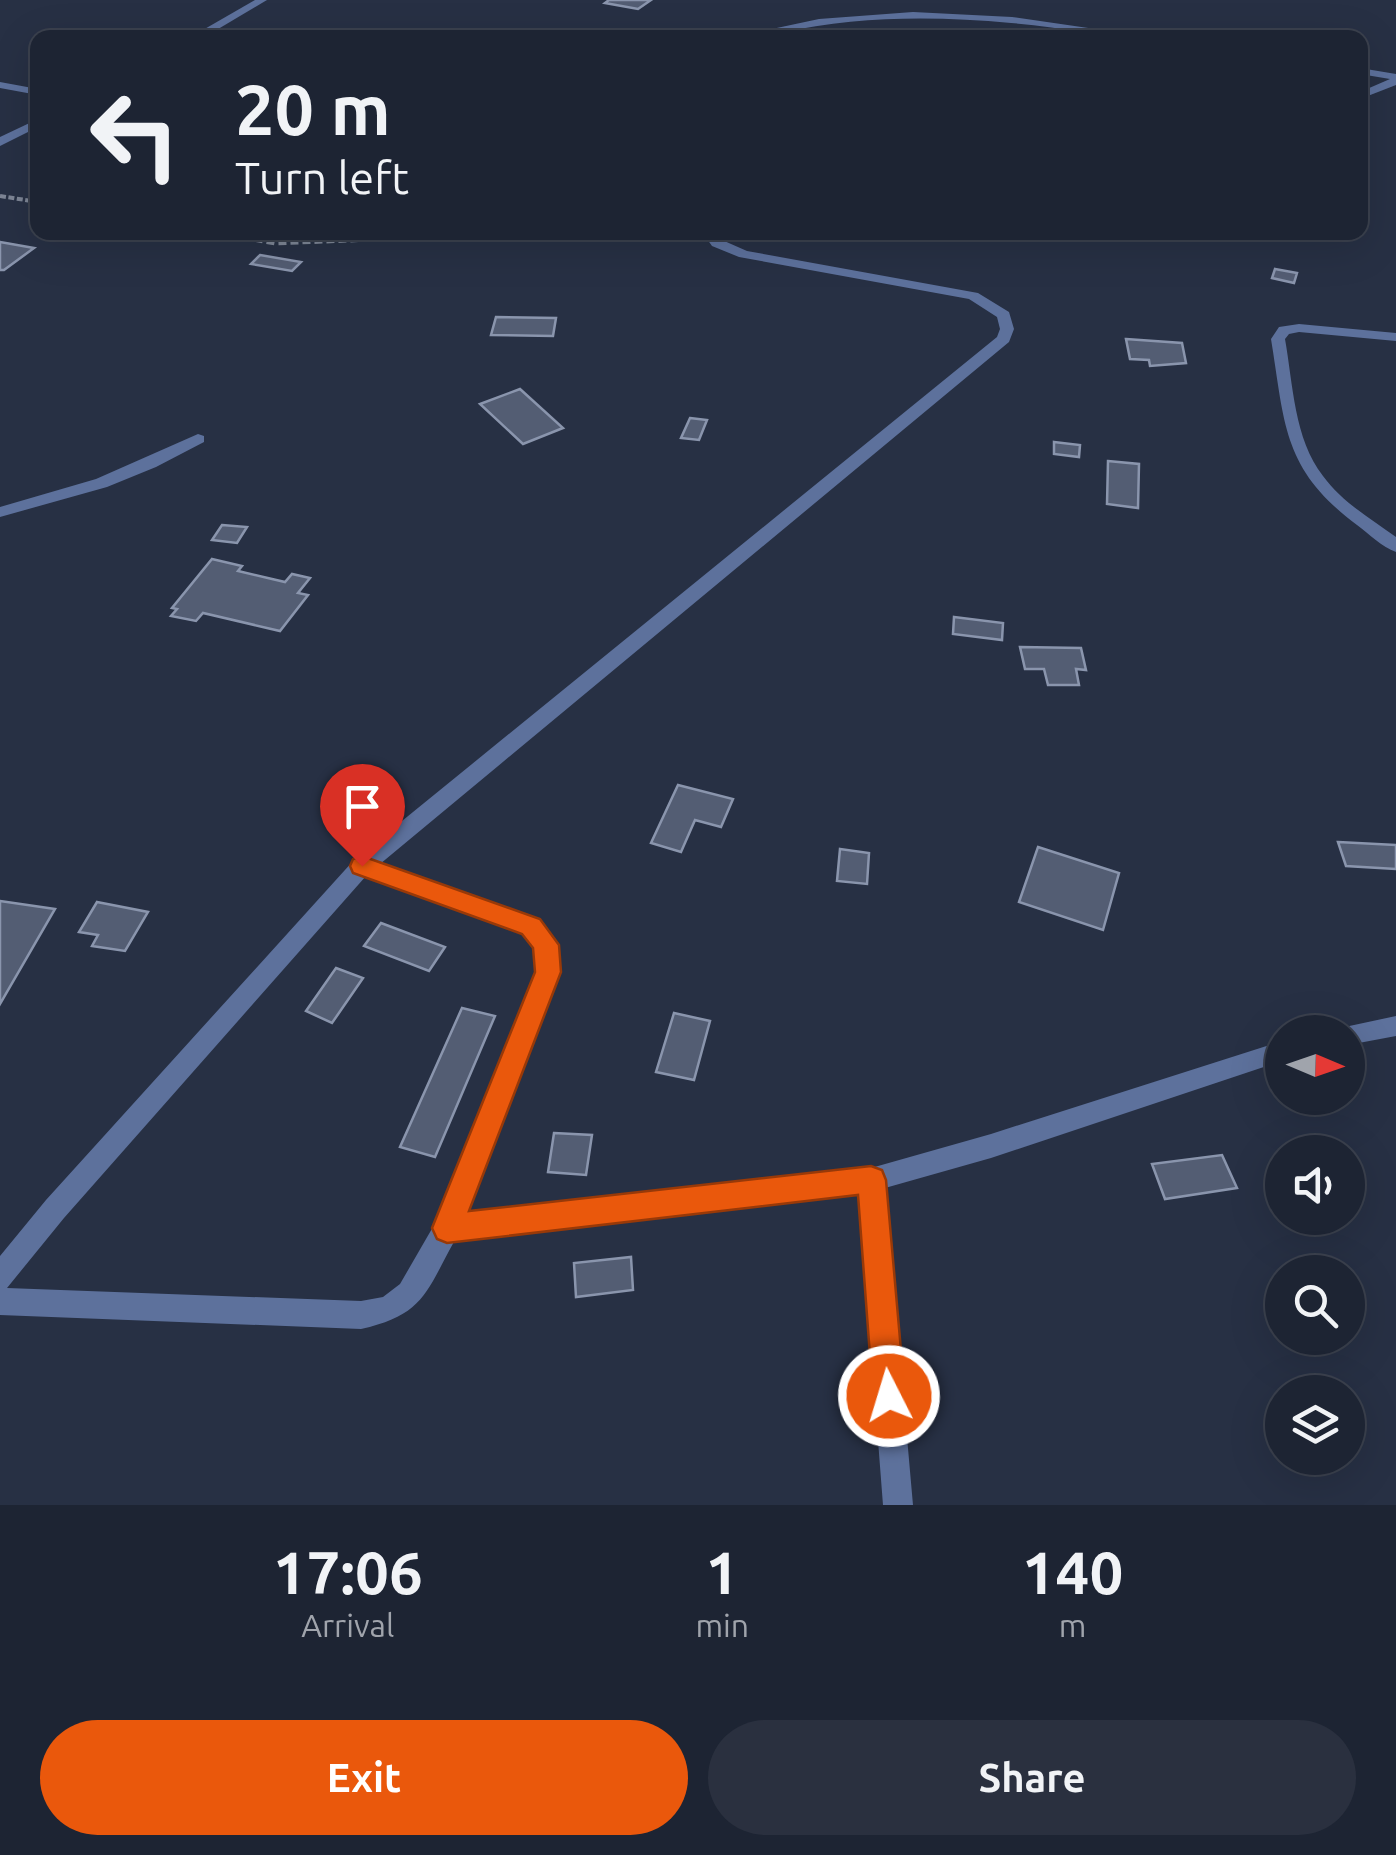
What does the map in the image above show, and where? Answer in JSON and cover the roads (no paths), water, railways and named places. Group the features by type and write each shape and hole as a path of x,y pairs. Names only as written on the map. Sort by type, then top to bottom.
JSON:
{"street":[{"path":"208,30 262,0"},
{"path":"779,30 812,18 881,10 1048,22 1100,30"},
{"path":"1368,73 1396,79"},
{"path":"1368,92 1396,79"},
{"path":"0,85 30,91"},
{"path":"0,142 30,126"},
{"path":"0,1277 55,1209 362,866 1004,339 1007,330 1004,316 973,296 744,254 714,240"},
{"path":"1396,337 1299,328 1284,330 1278,339 1298,442 1308,468 1330,494 1396,546"},
{"path":"0,512 116,480 154,465 198,439"},
{"path":"0,1301 374,1313 389,1309 410,1294 447,1228 548,972 546,945 531,926 362,866"},
{"path":"1365,1032 1396,1026"},
{"path":"447,1228 871,1180 990,1146 1265,1057"},
{"path":"871,1180 898,1505"}]}
